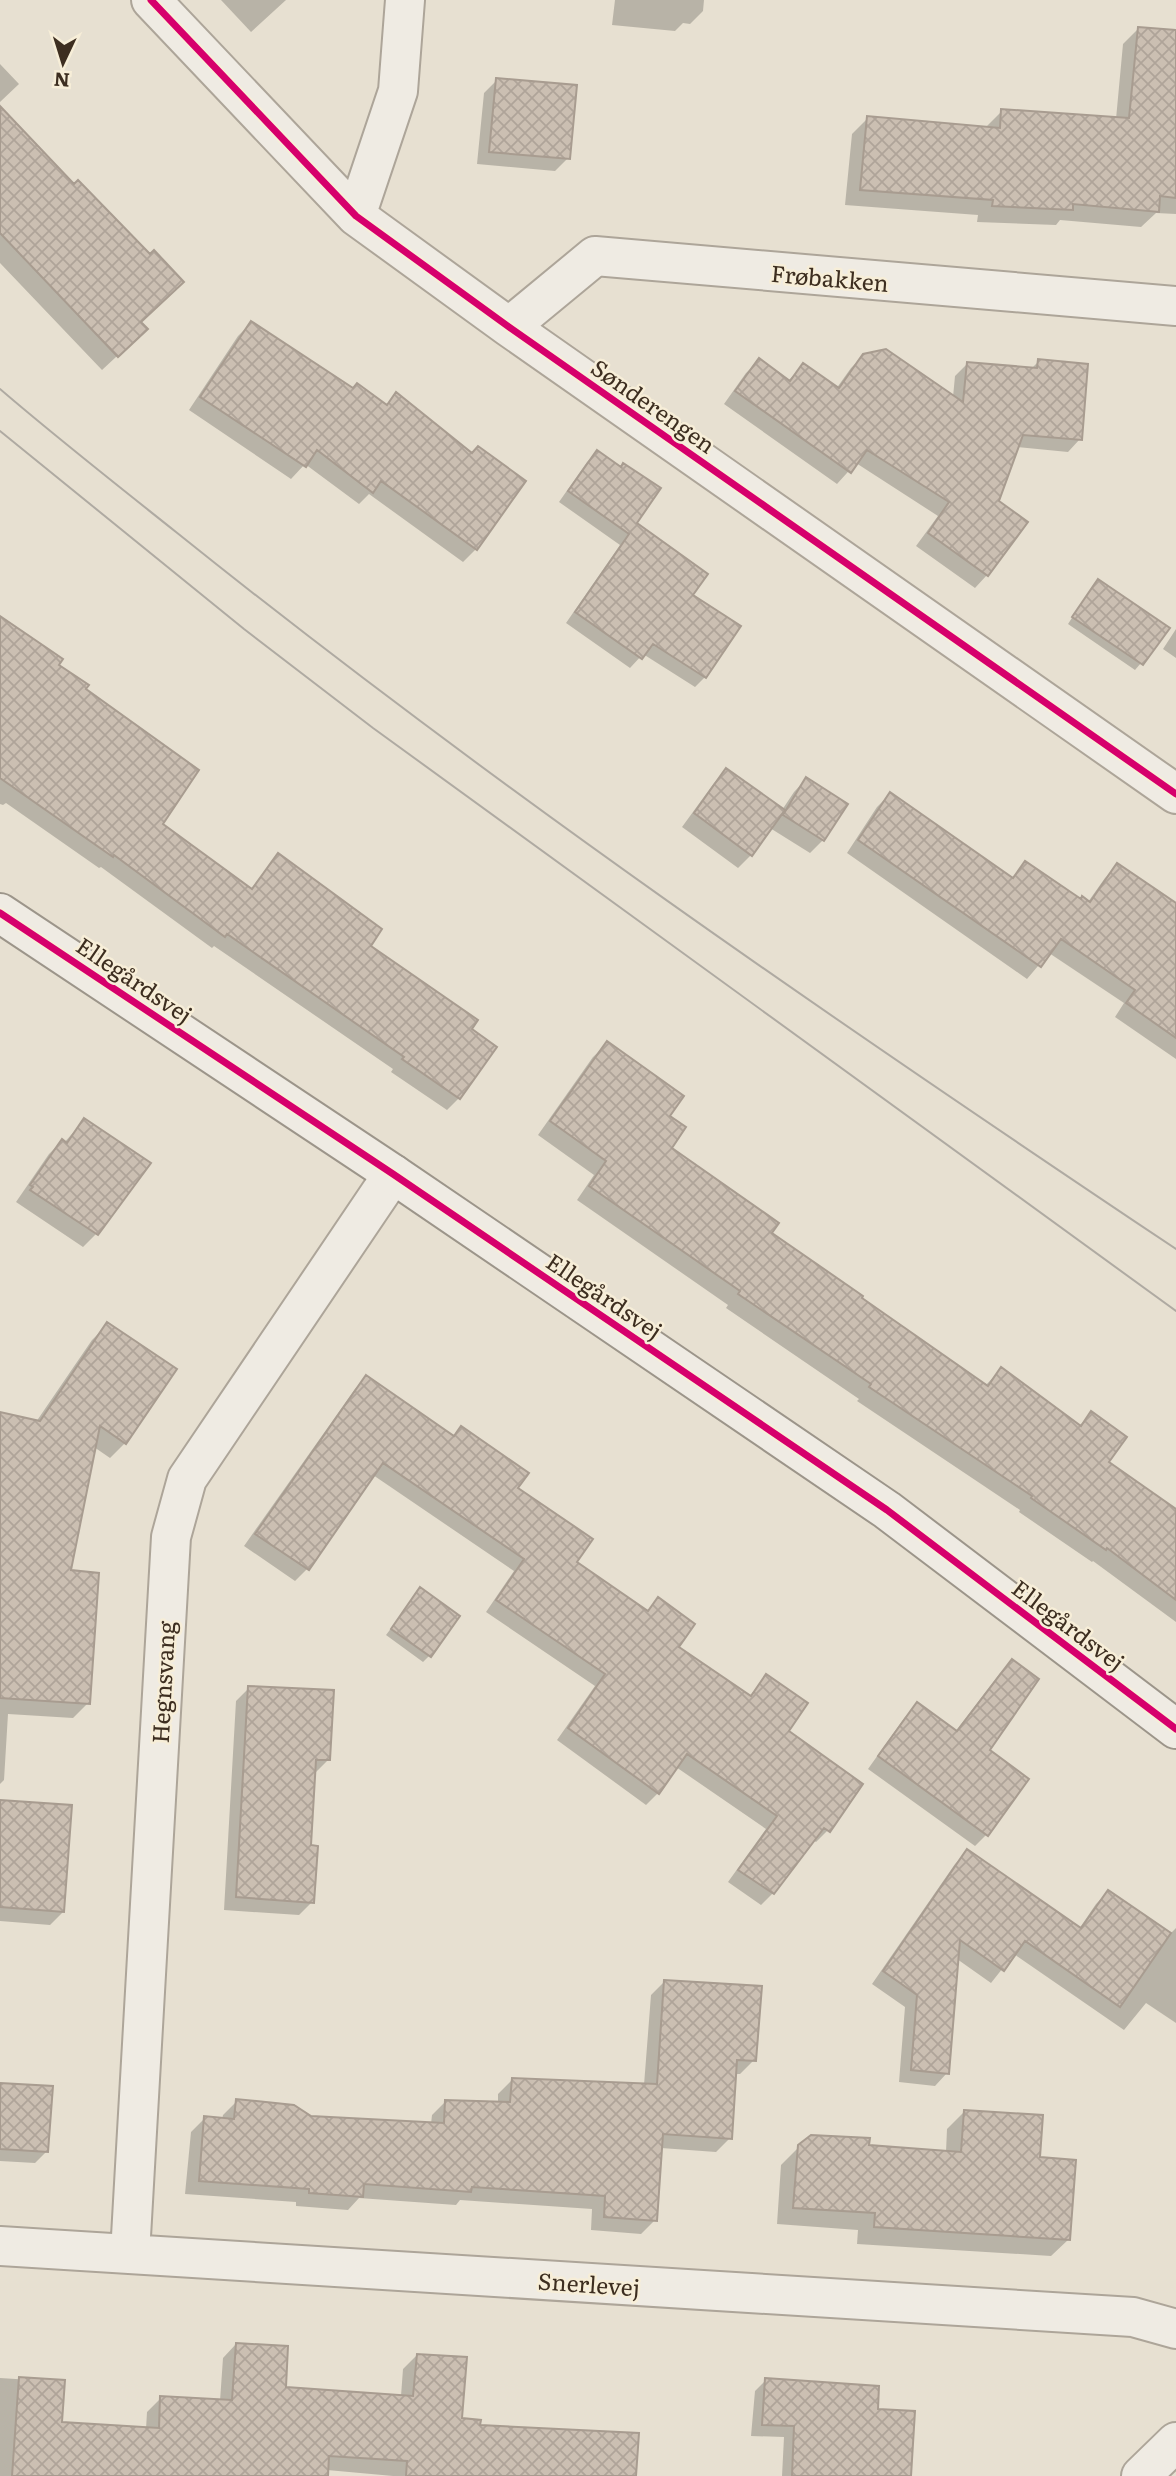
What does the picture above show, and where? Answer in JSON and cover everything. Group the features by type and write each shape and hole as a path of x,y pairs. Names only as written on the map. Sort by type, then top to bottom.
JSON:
{"street":[{"name":"Sønderengen","path":"151,0 356,216 509,327 1176,794"},
{"path":"356,216 398,92 405,0"},
{"name":"Frøbakken","path":"509,327 595,256 1176,306"},
{"name":"Ellegårdsvej","path":"0,913 393,1174 887,1510 1176,1729"},
{"name":"Hegnsvang","path":"130,2254 171,1537 187,1479 393,1174"},
{"name":"Snerlevej","path":"0,2246 1133,2318 1176,2329"},
{"path":"1141,2476 1176,2442"}],"building":[{"path":"1138,27 1176,30 1176,198 1160,196 1159,212 1073,204 1073,210 992,206 993,200 860,190 867,116 1000,128 1001,109 1129,118"},
{"path":"496,78 577,85 570,159 489,152"},
{"path":"0,106 74,184 78,180 150,254 154,250 184,282 141,322 148,329 118,357 0,233"},
{"path":"251,321 353,388 357,383 387,405 396,392 472,453 478,446 526,481 477,550 381,481 373,493 317,450 306,467 200,397"},
{"path":"886,349 963,402 967,362 1037,368 1038,359 1088,364 1082,440 1023,435 999,501 1028,522 988,576 928,533 949,502 867,450 851,473 735,391 759,358 790,381 803,363 839,388 863,354"},
{"path":"597,450 621,467 623,463 661,488 637,523 708,574 693,595 741,626 706,678 653,644 642,659 575,612 629,534 568,491"},
{"path":"1098,579 1170,628 1143,665 1072,617"},
{"path":"0,616 63,659 59,665 89,685 86,689 199,770 163,824 252,889 278,853 382,929 371,946 478,1020 472,1029 497,1047 460,1099 402,1059 404,1057 227,934 225,937 114,855 113,857 0,778"},
{"path":"726,768 785,810 752,856 694,813"},
{"path":"806,777 848,804 824,841 783,815"},
{"path":"890,792 1013,878 1025,861 1081,899 1082,896 1090,902 1117,863 1176,903 1176,1038 1126,1003 1135,990 1061,939 1041,967 858,840"},
{"path":"607,1041 684,1096 670,1116 686,1127 672,1148 779,1223 772,1233 988,1386 1001,1367 1081,1426 1091,1411 1127,1437 1109,1462 1176,1509 1176,1600 1107,1548 1106,1550 1031,1498 1032,1496 869,1387 871,1384 738,1294 740,1291 589,1186 606,1161 550,1121"},
{"path":"84,1118 151,1163 98,1235 30,1190 33,1187 30,1185 62,1139 67,1143"},
{"path":"107,1322 177,1369 126,1444 100,1426 71,1570 99,1573 90,1704 0,1698 0,1412 40,1421"},
{"path":"366,1375 454,1436 461,1426 529,1473 518,1488 593,1539 577,1562 648,1611 658,1597 695,1624 679,1647 751,1696 766,1674 808,1703 789,1731 863,1784 830,1832 824,1828 774,1894 738,1870 777,1816 687,1754 659,1794 568,1728 605,1674 496,1600 524,1559 383,1463 309,1570 255,1534"},
{"path":"420,1587 460,1616 431,1657 391,1629"},
{"path":"1012,1659 1039,1679 990,1750 1029,1779 988,1836 878,1756 917,1702 957,1731"},
{"path":"248,1686 334,1690 330,1760 316,1760 311,1845 318,1846 314,1903 236,1897"},
{"path":"0,1800 72,1805 64,1912 0,1907"},
{"path":"967,1849 1081,1928 1108,1890 1171,1933 1120,2007 1025,1941 1004,1971 960,1940 949,2074 911,2070 917,1995 883,1971"},
{"path":"664,1980 762,1986 756,2061 737,2060 732,2139 663,2134 657,2221 604,2217 605,2196 472,2187 471,2192 364,2184 363,2197 309,2193 309,2189 199,2181 204,2116 234,2119 236,2099 294,2105 311,2116 444,2123 445,2100 510,2102 512,2078 657,2084"},
{"path":"0,2083 53,2086 48,2152 0,2149"},
{"path":"964,2110 1043,2115 1040,2157 1076,2160 1070,2240 874,2227 875,2213 793,2208 798,2145 811,2135 870,2138 869,2145 961,2152"},
{"path":"236,2343 288,2346 286,2387 413,2396 417,2354 467,2357 462,2418 481,2420 480,2425 639,2433 636,2476 406,2476 407,2461 329,2456 328,2476 12,2476 19,2377 65,2380 62,2422 159,2428 160,2396 232,2400"},
{"path":"765,2378 879,2386 878,2409 915,2411 911,2476 792,2476 794,2426 762,2425"}],"tram line":[{"path":"0,389 297,627 543,812 794,990 1176,1249"},
{"path":"0,431 244,629 373,728 1176,1311"}],"cycle path":[{"path":"151,0 356,216 509,327 1176,794"},
{"path":"0,913 393,1174 887,1510 1176,1729"}]}
